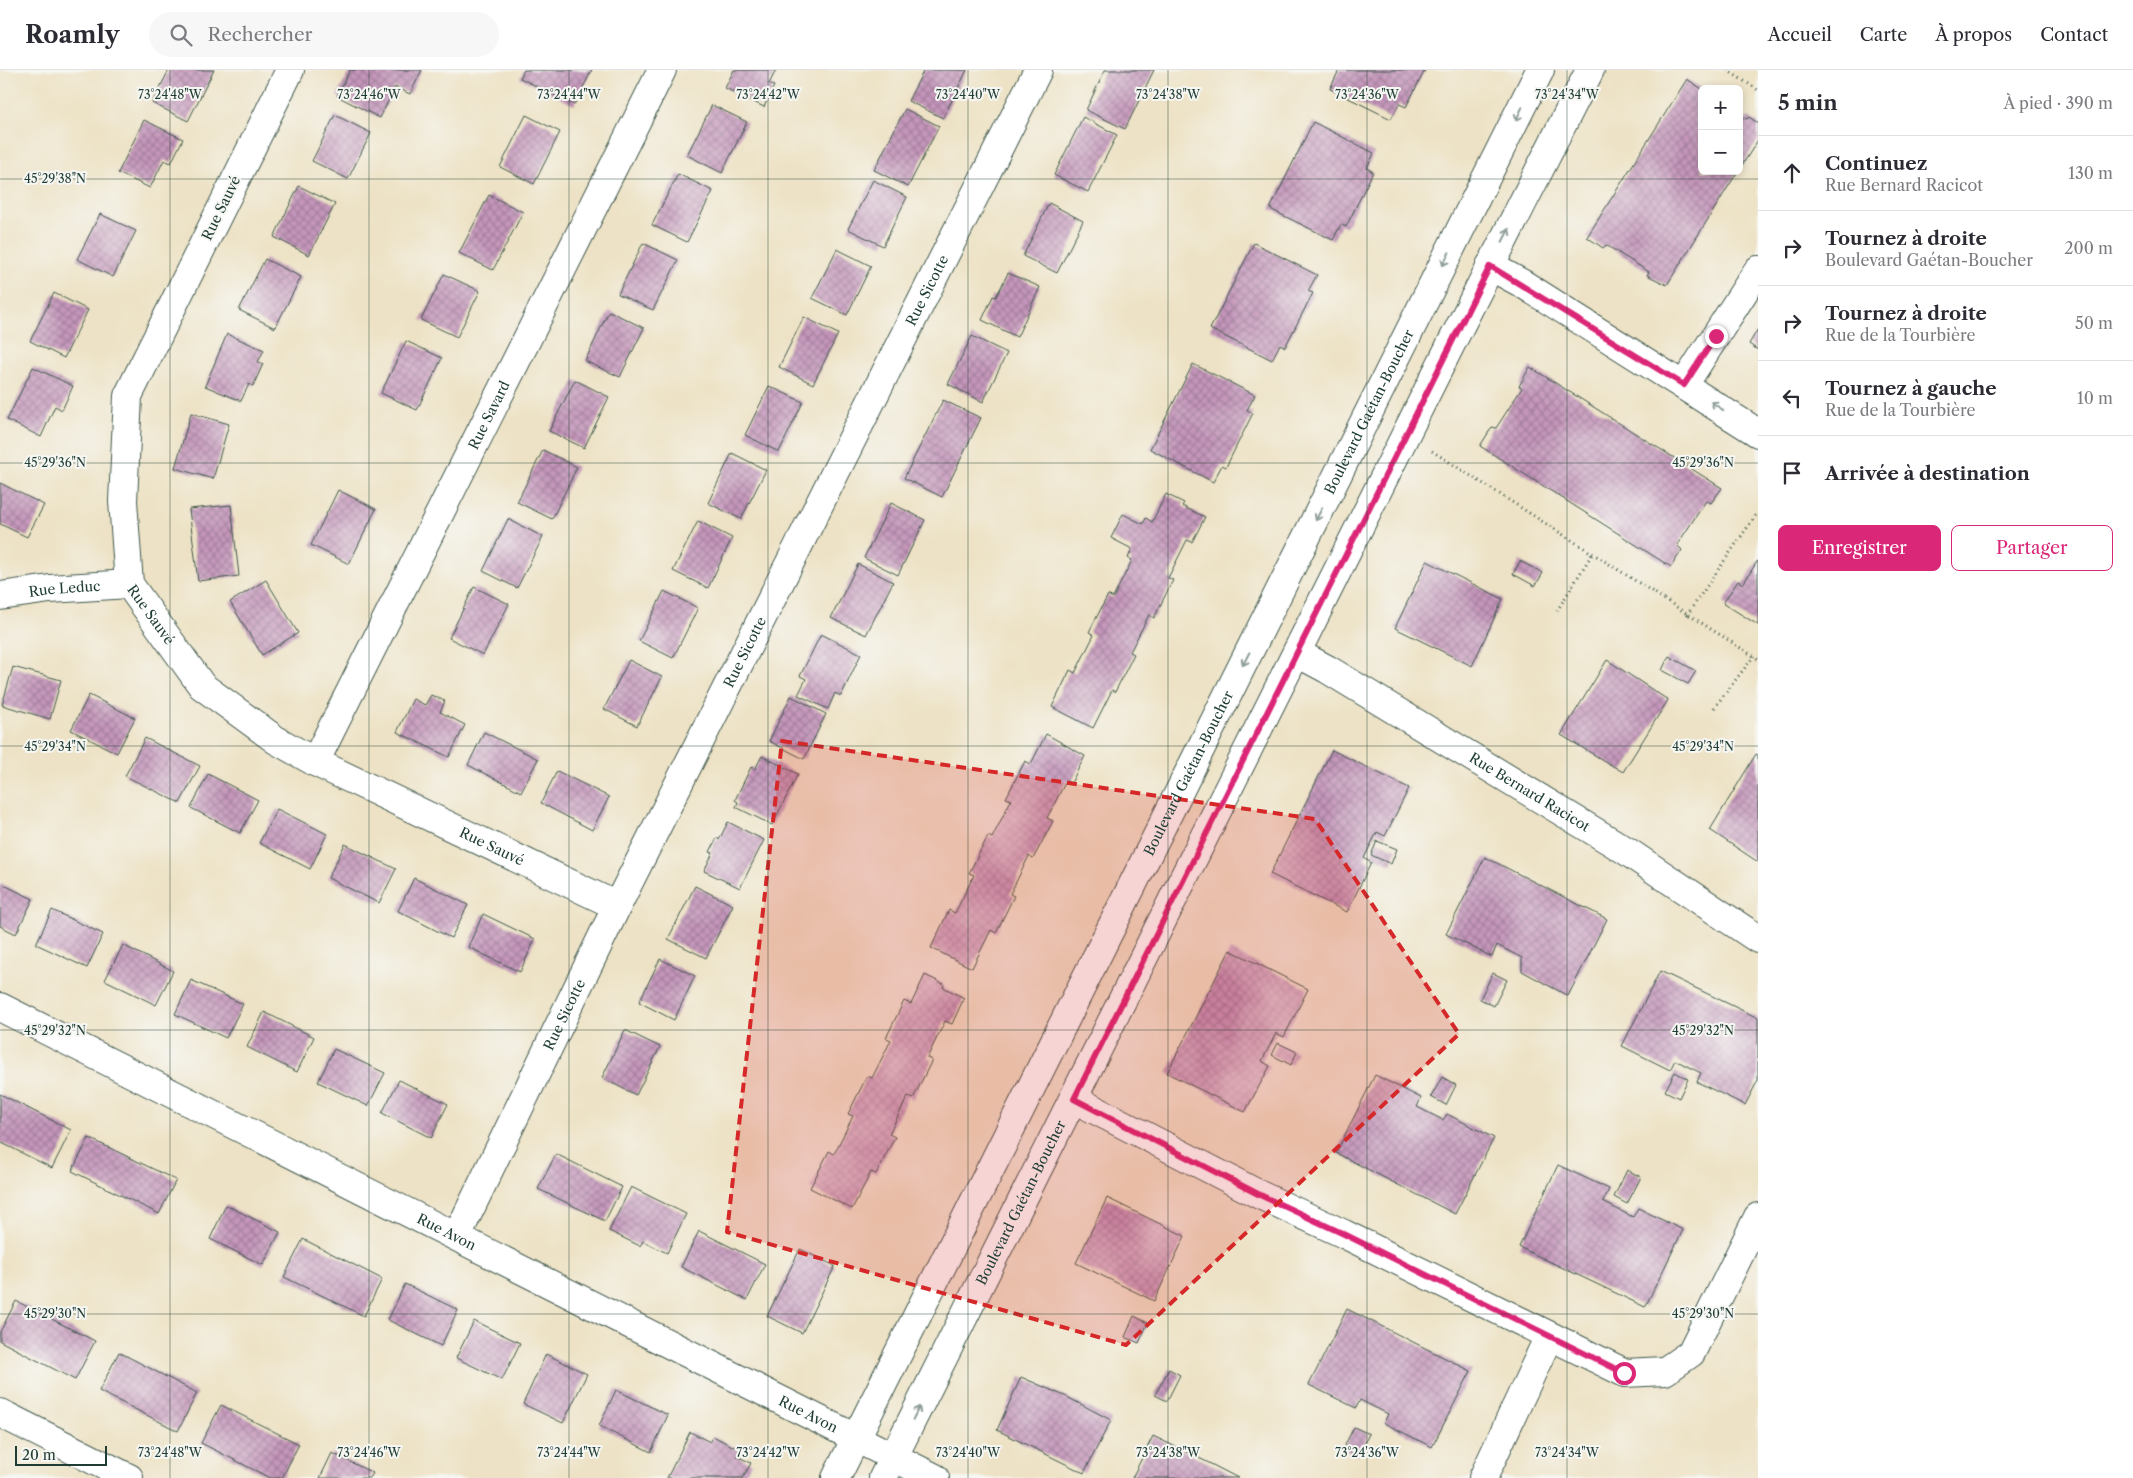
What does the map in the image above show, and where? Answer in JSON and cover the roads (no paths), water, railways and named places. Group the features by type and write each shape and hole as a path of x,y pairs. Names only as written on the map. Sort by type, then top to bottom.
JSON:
{"street":[{"name":"Rue Sauvé","path":"290,70 128,396 123,501 129,584 202,686 276,740 315,762 617,906"},
{"name":"Rue Savard","path":"315,762 662,70"},
{"name":"Rue Sicotte","path":"457,1236 617,906 1038,70"},
{"name":"Boulevard Gaétan-Boucher","path":"836,1478 1540,70"},
{"name":"Boulevard Gaétan-Boucher","path":"889,1467 1590,70"},
{"path":"1490,266 1758,432"},
{"path":"1684,385 1758,270"},
{"name":"Rue Leduc","path":"0,596 50,589 129,584"},
{"name":"Rue Bernard Racicot","path":"1297,653 1327,669 1625,850 1758,939"},
{"name":"Rue Avon","path":"0,1007 856,1438 889,1467 935,1478"},
{"path":"1074,1099 1260,1195 1344,1234 1624,1373 1665,1371 1691,1353 1758,1217"},
{"path":"1483,1478 1549,1336"},
{"path":"0,1413 129,1478"}]}
